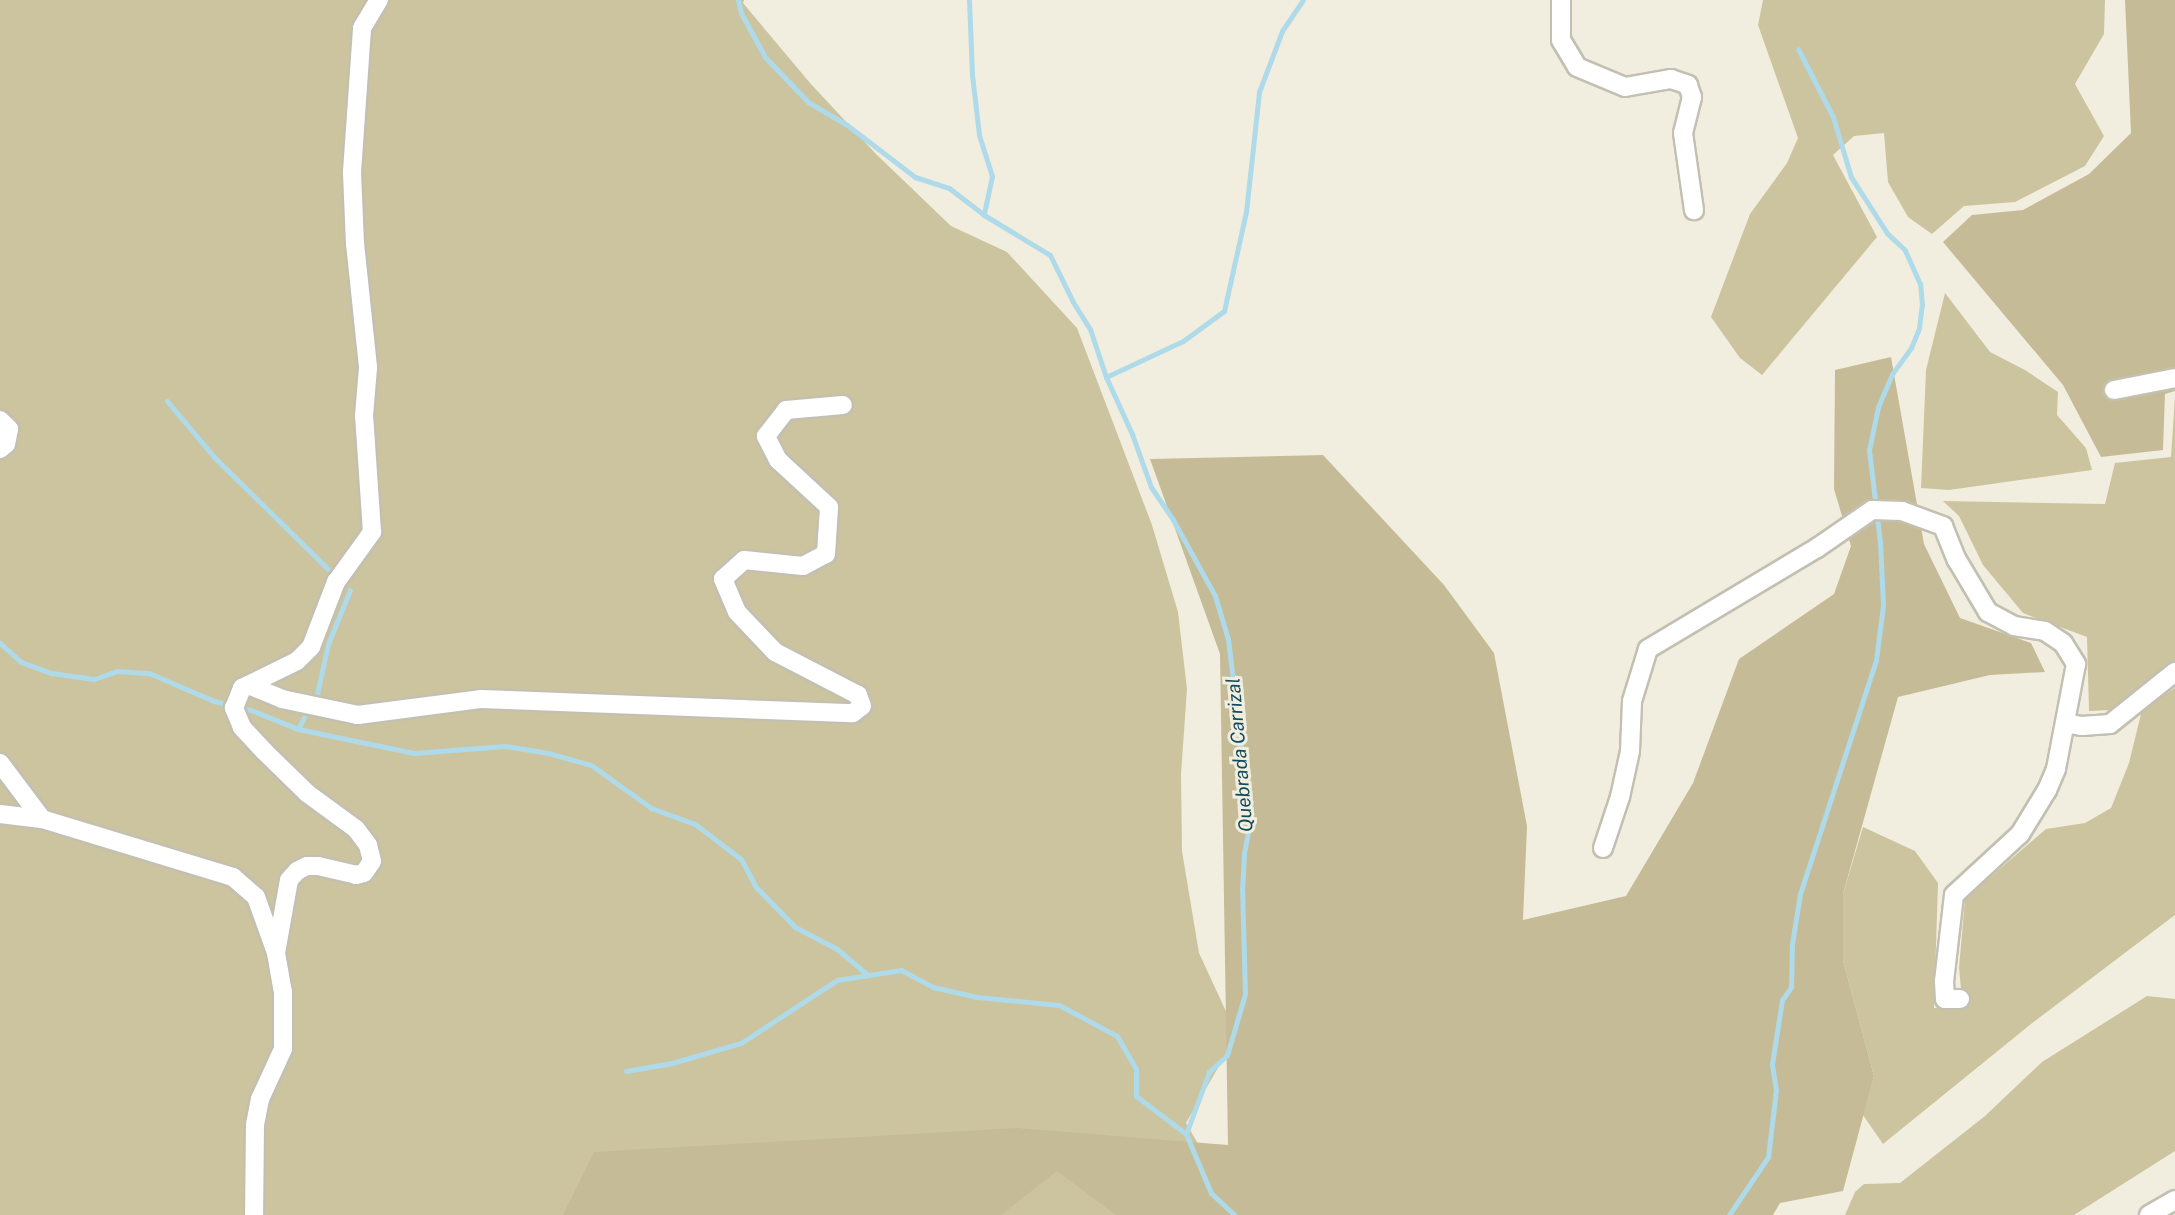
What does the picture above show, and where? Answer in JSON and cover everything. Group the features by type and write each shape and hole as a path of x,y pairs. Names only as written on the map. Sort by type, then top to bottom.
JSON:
{"street":[{"path":"276,953 289,880 297,871 307,866 318,866 356,875 364,873 372,862 369,845 356,829 307,793 242,727 234,708 236,697 248,685 297,661 311,647 336,582 372,532 364,416 369,367 355,244 352,172 362,28 379,0"},
{"path":"1561,0 1561,40 1577,67 1625,87 1671,79 1688,85 1692,97 1683,132 1694,210"},
{"path":"2114,390 2175,378"},
{"path":"248,685 282,699 358,715 482,699 853,713 862,706 858,695 775,652 737,612 723,579 744,561 803,566 826,554 829,507 778,460 766,436 786,410 843,405"},
{"path":"0,420 9,429 6,444 0,449"},
{"path":"1603,848 1620,797 1630,751 1632,701 1648,649 1817,548 1872,510 1902,511 1943,526 1957,560 1988,612 2014,626 2045,631 2063,643 2076,664 2056,769 2020,834 1954,895 1944,981 1945,999 1960,999"},
{"path":"2066,723 2082,726 2110,724 2175,672"},
{"path":"0,763 42,819"},
{"path":"0,814 42,819 233,877 256,897 276,953 283,992 283,1049 260,1099 255,1125 254,1215"},
{"path":"2149,1215 2175,1200"}],"shaded area":[{"path":"0,0 744,0 743,3 810,83 876,154 951,226 1007,252 1077,328 1152,525 1178,612 1187,689 1181,774 1182,851 1199,953 1237,1035 1186,1123 1239,1215 0,1215"},
{"path":"1763,0 2105,0 2104,34 2075,84 2104,136 2085,166 2015,202 1964,206 1932,234 1908,217 1888,182 1884,133 1854,136 1833,155 1877,237 1762,375 1740,358 1711,317 1750,214 1787,163 1798,138 1758,25"},
{"path":"2125,0 2175,0 2175,391 2165,394 2163,450 2101,457 2063,385 1943,242 1972,215 2023,210 2089,174 2131,133"},
{"path":"1945,293 1990,352 2025,370 2058,392 2057,415 2086,448 2092,470 1949,490 1921,488 1926,370"},
{"path":"1891,357 1924,544 1960,618 2031,643 2045,672 1990,675 1898,697 1843,894 1843,960 1874,1076 1843,1191 1780,1203 1773,1215 1116,1215 1057,1171 1001,1215 563,1215 594,1152 1017,1128 1228,1145 1220,654 1150,459 1323,455 1444,585 1494,653 1527,826 1523,920 1626,896 1693,783 1739,659 1834,594 1851,546 1834,489 1835,370"},
{"path":"2175,396 2175,663 2111,710 2089,711 2087,637 2023,613 1983,565 1959,516 1943,501 2105,504 2115,463 2171,457"},
{"path":"2175,688 2175,915 2031,1024 1883,1144 1863,1115 1874,1076 1843,960 1843,894 1863,827 1915,851 1938,883 1934,1008 1963,1008 1959,968 1965,899 2046,829 2085,823 2111,808 2129,763 2142,710"},
{"path":"2147,996 2175,999 2175,1151 2074,1215 1845,1215 1855,1192 1864,1184 1900,1183 1985,1116 2042,1062"}],"waterway":[{"name":"Quebrada Carrizal","path":"738,0 741,13 765,57 808,102 847,125 915,177 949,188 984,215 1050,255 1073,302 1090,329 1106,377 1132,434 1151,487 1172,518 1215,596 1228,639 1250,822 1244,853 1242,887 1245,994 1227,1055 1209,1072 1186,1134 1211,1193 1235,1215"},
{"path":"969,0 972,75 979,135 992,176 984,215"},
{"path":"1106,377 1183,341 1224,311 1246,212 1259,92 1282,31 1303,0"},
{"path":"1729,1215 1768,1157 1776,1090 1772,1064 1782,1000 1791,987 1792,944 1800,894 1876,660 1883,605 1880,542 1869,450 1878,407 1892,374 1911,348 1919,328 1922,305 1920,284 1905,250 1887,233 1851,177 1833,117 1798,49"},
{"path":"167,401 215,458 328,569"},
{"path":"317,694 328,644 350,590"},
{"path":"0,643 21,662 52,673 94,679 117,671 149,673 214,701 251,710 298,729 414,753 505,746 548,753 591,765 651,808 695,824 741,859 756,887 795,927 837,949 868,975"},
{"path":"298,729 304,717"},
{"path":"626,1071 672,1063 741,1043 837,980 901,970 933,987 977,997 1059,1005 1117,1036 1136,1069 1136,1096 1186,1134"}]}
